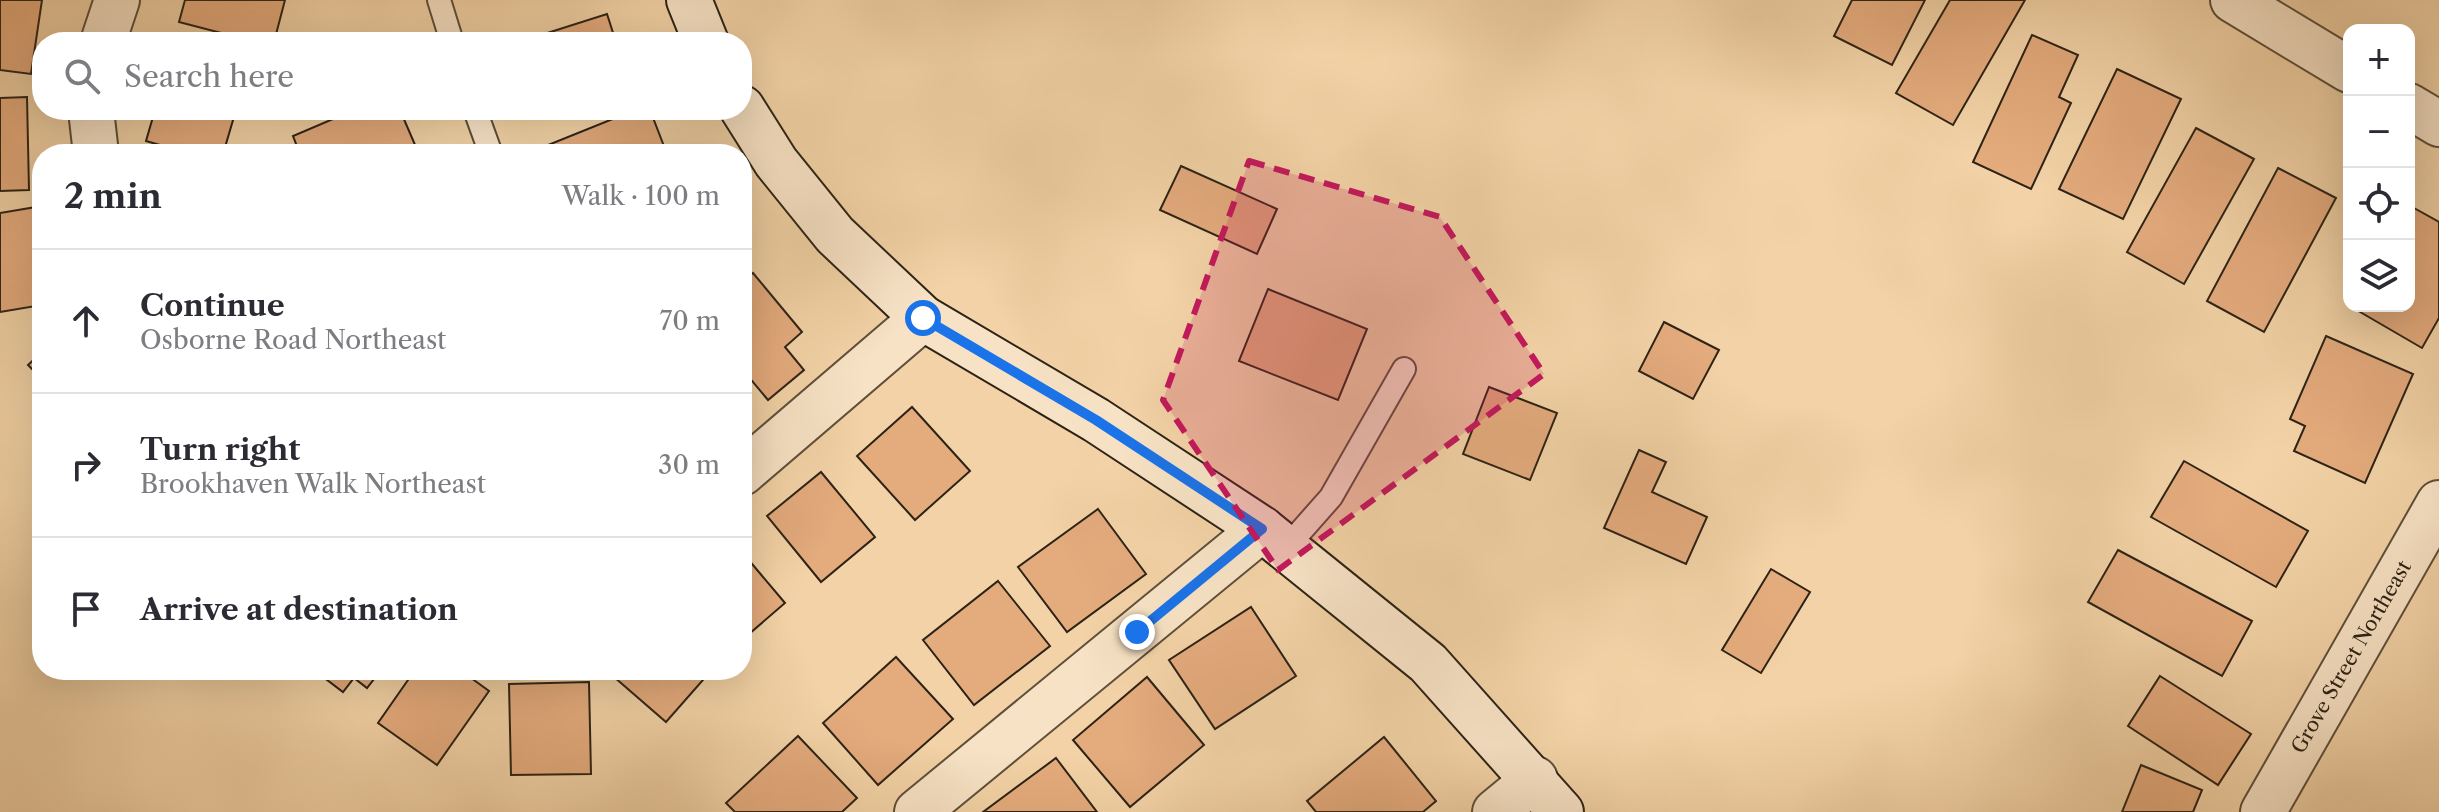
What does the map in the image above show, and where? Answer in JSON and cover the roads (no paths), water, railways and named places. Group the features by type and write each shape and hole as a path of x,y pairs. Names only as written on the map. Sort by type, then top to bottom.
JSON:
{"street":[{"path":"106,32 117,0"},
{"path":"689,0 702,32"},
{"path":"2233,0 2343,66"},
{"path":"2415,110 2439,124"},
{"path":"92,120 95,144"},
{"path":"750,120 776,162 835,235 923,318 1096,420 1274,539 1428,663 1548,796 1495,812"},
{"path":"752,464 923,318"},
{"name":"Grove Street Northeast","path":"2263,812 2439,503"},
{"path":"917,812 1137,632 1274,539"}],"lane":[{"path":"439,0 449,32"},
{"path":"479,120 487,144"},
{"path":"1274,539 1331,497 1404,369"}]}
